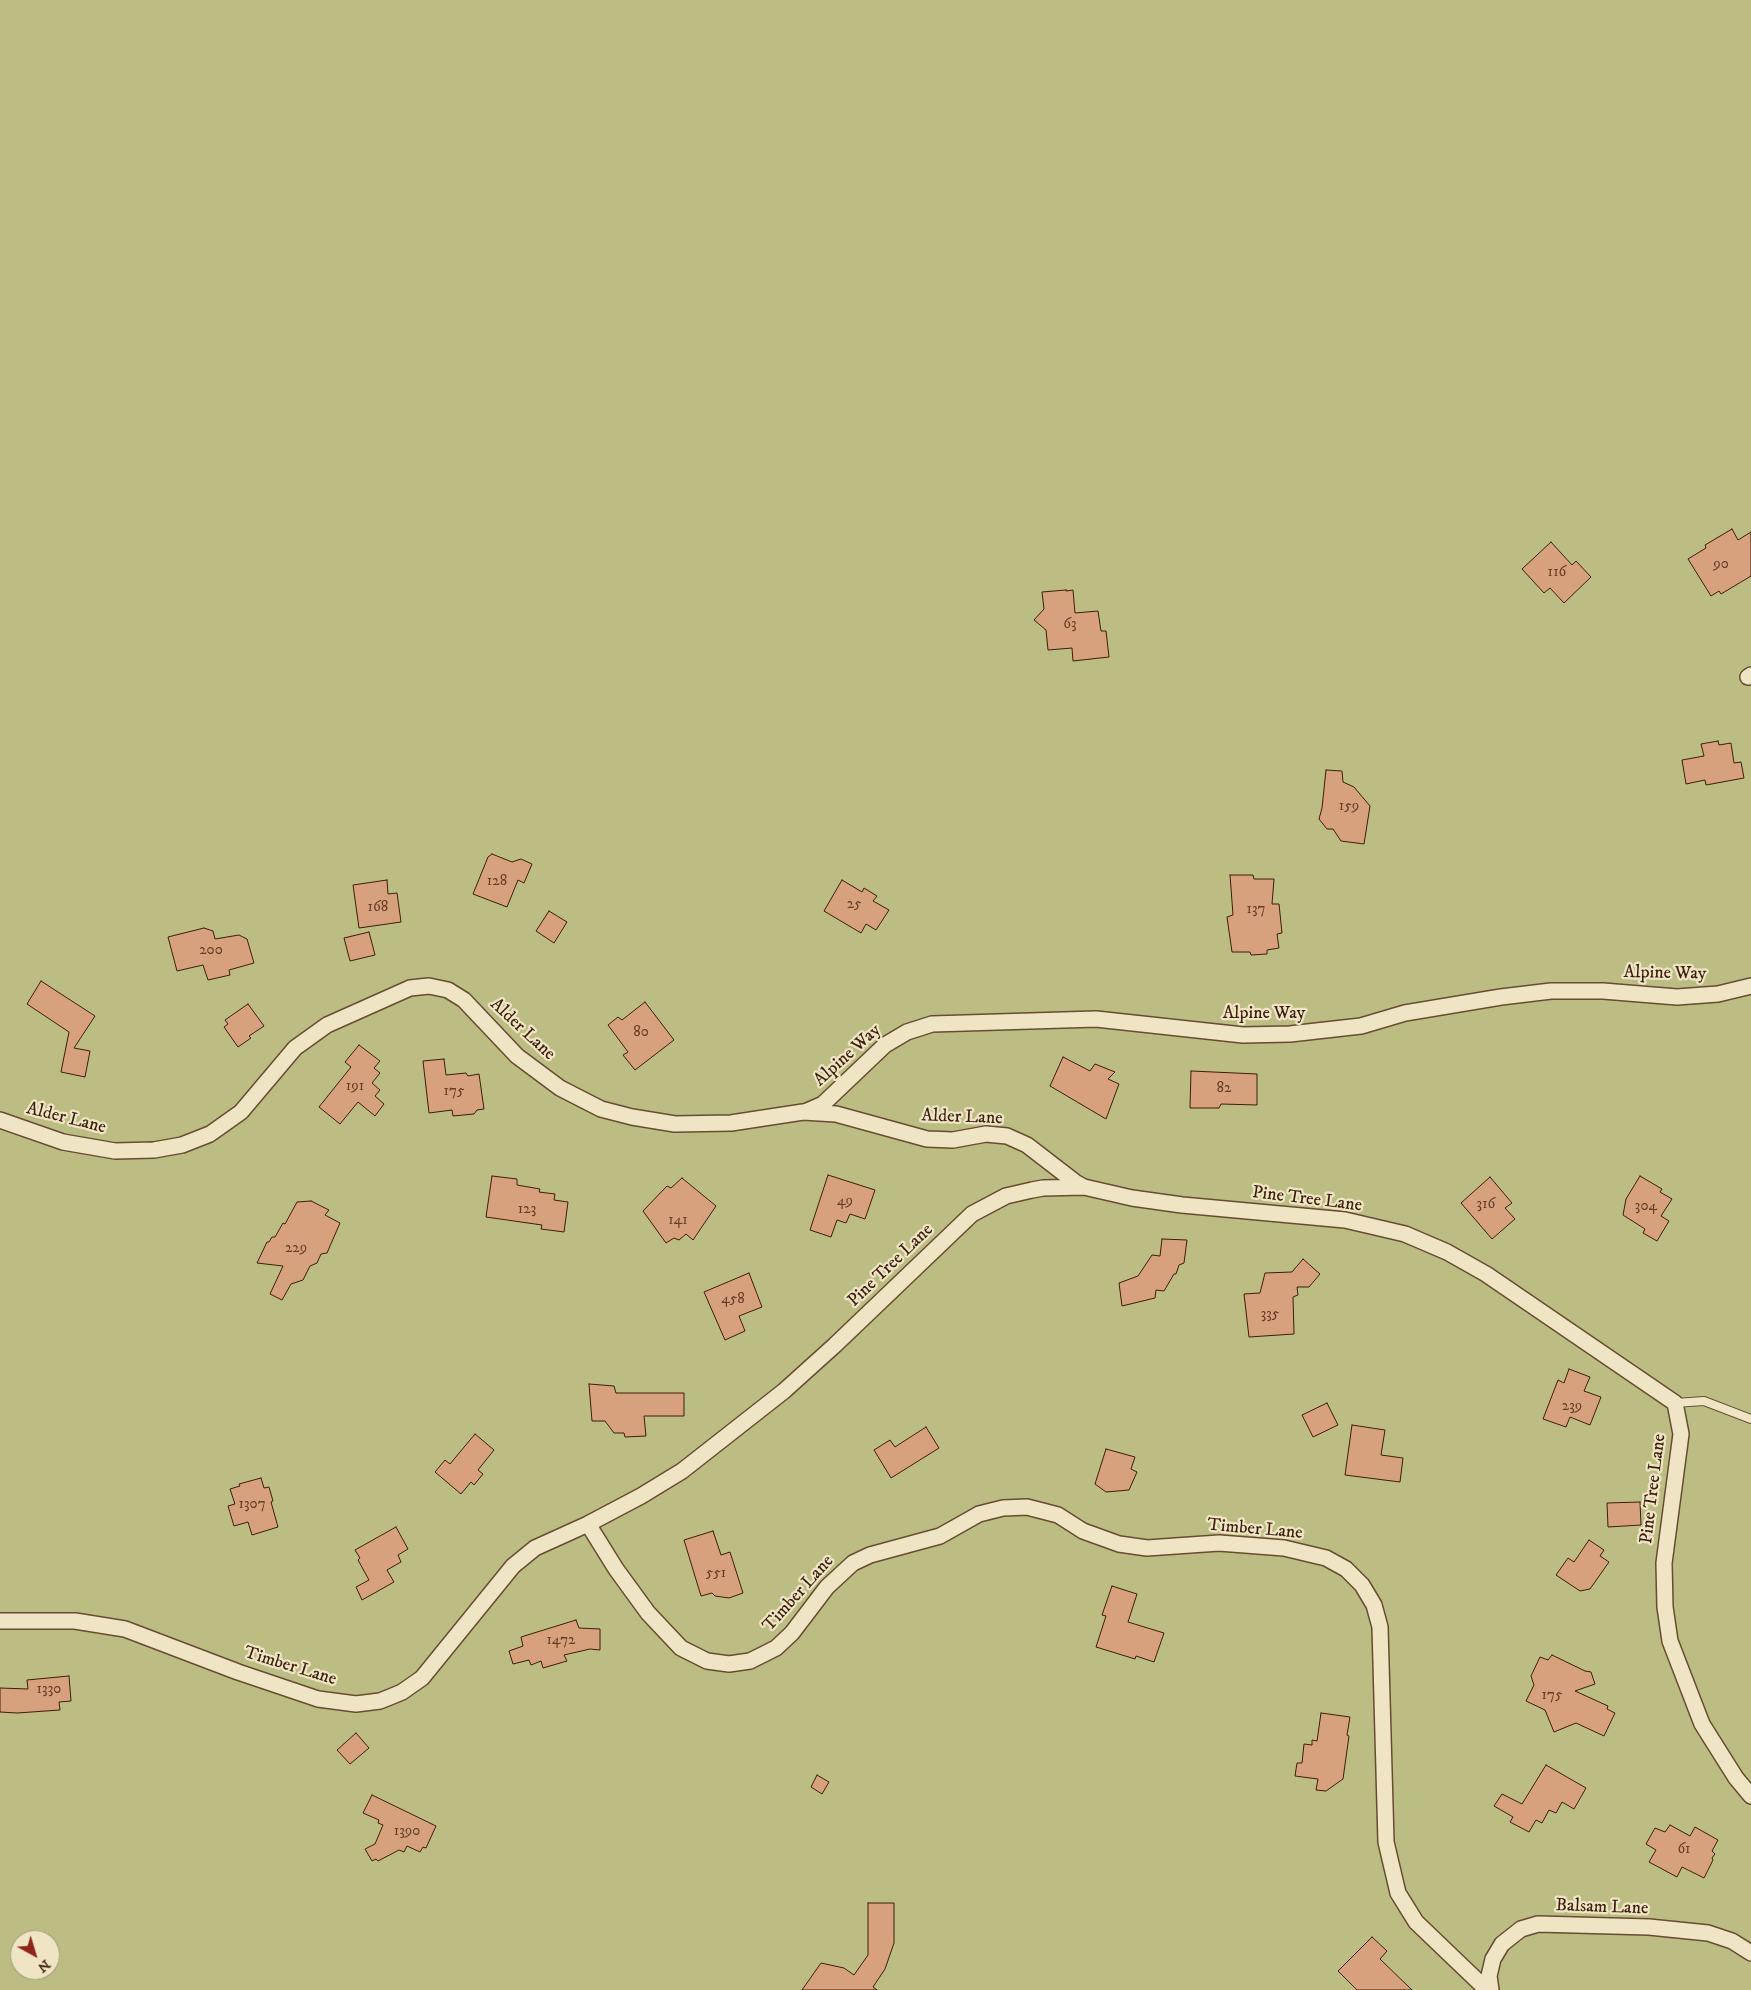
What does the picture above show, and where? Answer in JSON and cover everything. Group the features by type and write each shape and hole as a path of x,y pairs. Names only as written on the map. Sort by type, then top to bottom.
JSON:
{"street":[{"name":"Alder Lane","path":"0,1120 63,1142 115,1151 154,1150 182,1145 210,1134 241,1112 295,1048 327,1025 410,988 429,986 448,990 464,1000 517,1056 560,1088 601,1109 632,1117 675,1124 731,1123 803,1112 836,1114 927,1139 953,1140 986,1134 1007,1136 1028,1145 1084,1187"},
{"name":"Alpine Way","path":"803,1112 823,1104 885,1044 907,1032 932,1024 1096,1019 1243,1035 1290,1034 1361,1026 1405,1013 1535,993 1603,991 1677,997 1718,994 1751,986"},
{"name":"Pine Tree Lane","path":"588,1524 642,1496 682,1471 784,1391 972,1214 1006,1196 1043,1188 1084,1187 1132,1198 1182,1205 1345,1220 1404,1234 1446,1252 1486,1274 1675,1403 1681,1434 1680,1459 1664,1563 1665,1607 1670,1642 1702,1724 1736,1778 1751,1796"},
{"name":"Timber Lane","path":"0,1621 75,1621 125,1629 238,1672 318,1699 356,1704 380,1701 402,1692 422,1678 513,1566 534,1548 588,1524 616,1569 648,1613 681,1648 707,1661 729,1664 750,1661 776,1648 792,1633 827,1587 853,1563 870,1555 940,1536 979,1514 1003,1508 1027,1507 1058,1515 1083,1531 1119,1544 1147,1548 1218,1543 1284,1548 1326,1558 1346,1569 1362,1586 1374,1605 1380,1628 1386,1842 1398,1893 1416,1922 1487,1990"},
{"name":"Balsam Lane","path":"1491,1990 1489,1976 1493,1959 1502,1944 1521,1929 1538,1924 1649,1927 1708,1934 1732,1941 1751,1953"}],"lane":[{"path":"1675,1403 1704,1401 1751,1419"}],"green space":[{"path":"0,0 1751,0 1751,1990 0,1990"}],"building":[{"path":"1732,529 1738,540 1751,532 1751,576 1721,594 1719,591 1711,596 1688,559 1706,548 1705,545"},
{"path":"1551,542 1572,565 1576,561 1591,577 1564,603 1550,588 1544,593 1522,569"},
{"path":"1073,590 1075,613 1098,611 1101,631 1106,631 1109,657 1073,661 1072,648 1048,650 1046,630 1034,620 1044,609 1042,592"},
{"path":"1718,741 1719,745 1731,743 1734,763 1741,762 1744,778 1706,785 1705,780 1686,784 1682,760 1704,756 1701,744"},
{"path":"1326,770 1342,771 1343,782 1354,787 1370,806 1364,844 1341,841 1333,829 1327,829 1319,819"},
{"path":"492,854 512,862 521,859 532,864 524,883 518,880 507,907 473,894 488,857"},
{"path":"1230,875 1253,875 1254,879 1274,879 1272,904 1279,904 1282,933 1277,934 1279,948 1267,950 1267,954 1251,955 1250,952 1232,952 1227,917 1233,915"},
{"path":"387,880 388,894 397,893 401,922 359,928 353,885"},
{"path":"842,880 862,892 864,888 877,896 873,901 889,910 876,930 866,924 861,933 824,911"},
{"path":"549,911 567,922 554,943 536,931"},
{"path":"204,928 213,931 215,939 239,935 247,939 254,963 229,970 230,975 208,980 203,965 177,971 168,937"},
{"path":"369,932 375,955 350,961 344,938"},
{"path":"41,981 95,1016 74,1048 90,1051 85,1077 61,1072 69,1032 27,1004"},
{"path":"645,1002 674,1040 635,1070 623,1055 628,1052 608,1025 618,1017 622,1020"},
{"path":"248,1004 264,1026 249,1036 251,1038 238,1047 224,1027 228,1024 225,1020"},
{"path":"359,1045 380,1061 374,1068 380,1073 372,1083 380,1090 375,1096 384,1104 375,1116 358,1102 340,1124 319,1107 351,1067 345,1062"},
{"path":"1063,1057 1090,1071 1095,1064 1115,1072 1108,1079 1119,1084 1106,1119 1050,1086"},
{"path":"444,1059 446,1075 466,1073 468,1076 479,1074 484,1109 477,1110 474,1114 453,1116 452,1110 429,1113 423,1061"},
{"path":"1191,1071 1257,1074 1257,1105 1221,1104 1219,1108 1190,1108"},
{"path":"828,1175 875,1190 865,1219 850,1214 846,1223 837,1220 831,1237 810,1230"},
{"path":"492,1176 517,1179 517,1185 540,1189 539,1192 555,1194 554,1200 568,1202 564,1232 541,1229 542,1225 486,1217"},
{"path":"1640,1176 1662,1189 1660,1192 1672,1199 1661,1216 1669,1221 1657,1241 1643,1233 1645,1229 1623,1215 1626,1199"},
{"path":"1490,1177 1512,1203 1505,1208 1515,1219 1492,1239 1461,1203"},
{"path":"682,1178 716,1206 693,1240 686,1234 679,1240 674,1238 666,1243 643,1211 667,1186 671,1188"},
{"path":"311,1201 329,1210 325,1215 340,1223 327,1253 321,1254 317,1263 310,1266 303,1280 291,1284 282,1300 270,1294 283,1266 257,1263 267,1242 272,1237 275,1237 283,1223 285,1224 297,1202"},
{"path":"1162,1239 1187,1240 1184,1263 1179,1265 1176,1274 1174,1274 1164,1291 1156,1290 1155,1298 1122,1306 1119,1283 1138,1276 1152,1255 1160,1256"},
{"path":"1303,1259 1320,1274 1309,1287 1297,1287 1298,1295 1293,1297 1294,1334 1249,1337 1244,1294 1260,1293 1265,1273 1292,1272"},
{"path":"749,1273 762,1307 739,1316 745,1331 725,1340 704,1292"},
{"path":"1569,1369 1590,1377 1584,1391 1601,1397 1590,1425 1570,1417 1566,1427 1543,1419 1558,1380 1564,1383"},
{"path":"589,1384 614,1386 616,1393 684,1393 684,1416 644,1416 646,1436 625,1437 624,1433 614,1433 605,1421 592,1421"},
{"path":"1327,1403 1338,1425 1313,1437 1302,1415"},
{"path":"1352,1425 1385,1430 1381,1455 1403,1458 1400,1482 1345,1475"},
{"path":"926,1427 939,1448 891,1478 874,1450 890,1440 895,1447"},
{"path":"475,1434 494,1450 478,1470 483,1474 474,1485 471,1482 461,1494 435,1472 445,1460 450,1464"},
{"path":"1106,1449 1135,1457 1131,1469 1137,1472 1129,1490 1106,1492 1095,1484"},
{"path":"261,1478 264,1488 269,1487 278,1527 252,1535 248,1522 234,1526 228,1506 235,1504 230,1489 240,1486 239,1484"},
{"path":"1640,1502 1641,1525 1608,1527 1607,1503"},
{"path":"396,1527 408,1549 398,1555 401,1562 387,1570 394,1582 362,1600 356,1587 369,1580 358,1560 360,1558 355,1550"},
{"path":"713,1531 721,1555 730,1552 743,1593 729,1598 715,1596 712,1593 701,1596 684,1540"},
{"path":"1589,1540 1604,1550 1600,1556 1609,1562 1590,1589 1580,1591 1556,1575 1568,1558 1574,1562"},
{"path":"1112,1586 1137,1594 1128,1622 1164,1633 1154,1662 1136,1656 1135,1659 1096,1647 1106,1616 1102,1615"},
{"path":"576,1620 579,1628 600,1629 600,1650 590,1649 564,1655 567,1661 543,1668 541,1661 531,1665 529,1660 513,1664 509,1651 523,1646 521,1637"},
{"path":"1552,1655 1591,1672 1595,1684 1575,1691 1608,1706 1607,1709 1615,1713 1604,1736 1576,1723 1554,1732 1545,1710 1526,1701 1534,1685 1531,1676 1540,1657 1548,1660"},
{"path":"69,1676 71,1701 59,1702 60,1710 17,1713 0,1712 0,1688 28,1689 27,1680"},
{"path":"1321,1713 1350,1717 1343,1779 1326,1791 1316,1790 1318,1779 1295,1776 1297,1763 1302,1763 1304,1744 1312,1745 1312,1740 1317,1741"},
{"path":"356,1733 369,1748 350,1764 337,1750"},
{"path":"1546,1765 1586,1788 1574,1809 1562,1802 1556,1813 1549,1810 1542,1823 1536,1820 1529,1832 1510,1822 1513,1817 1494,1806 1502,1794 1522,1804"},
{"path":"817,1775 829,1782 822,1794 811,1787"},
{"path":"372,1795 436,1826 426,1848 423,1847 420,1852 407,1846 404,1852 399,1850 378,1861 376,1859 372,1861 365,1849 375,1844 383,1825 378,1823 379,1820 363,1813"},
{"path":"1670,1825 1690,1836 1695,1827 1718,1840 1712,1851 1715,1854 1712,1858 1713,1860 1704,1878 1682,1867 1677,1877 1649,1862 1656,1850 1646,1844 1655,1828 1665,1832"},
{"path":"868,1903 894,1903 894,1943 885,1969 873,1987 877,1990 802,1990 821,1963 844,1968 854,1975 868,1955"},
{"path":"1372,1937 1387,1951 1380,1959 1412,1990 1357,1990 1338,1971"}]}
